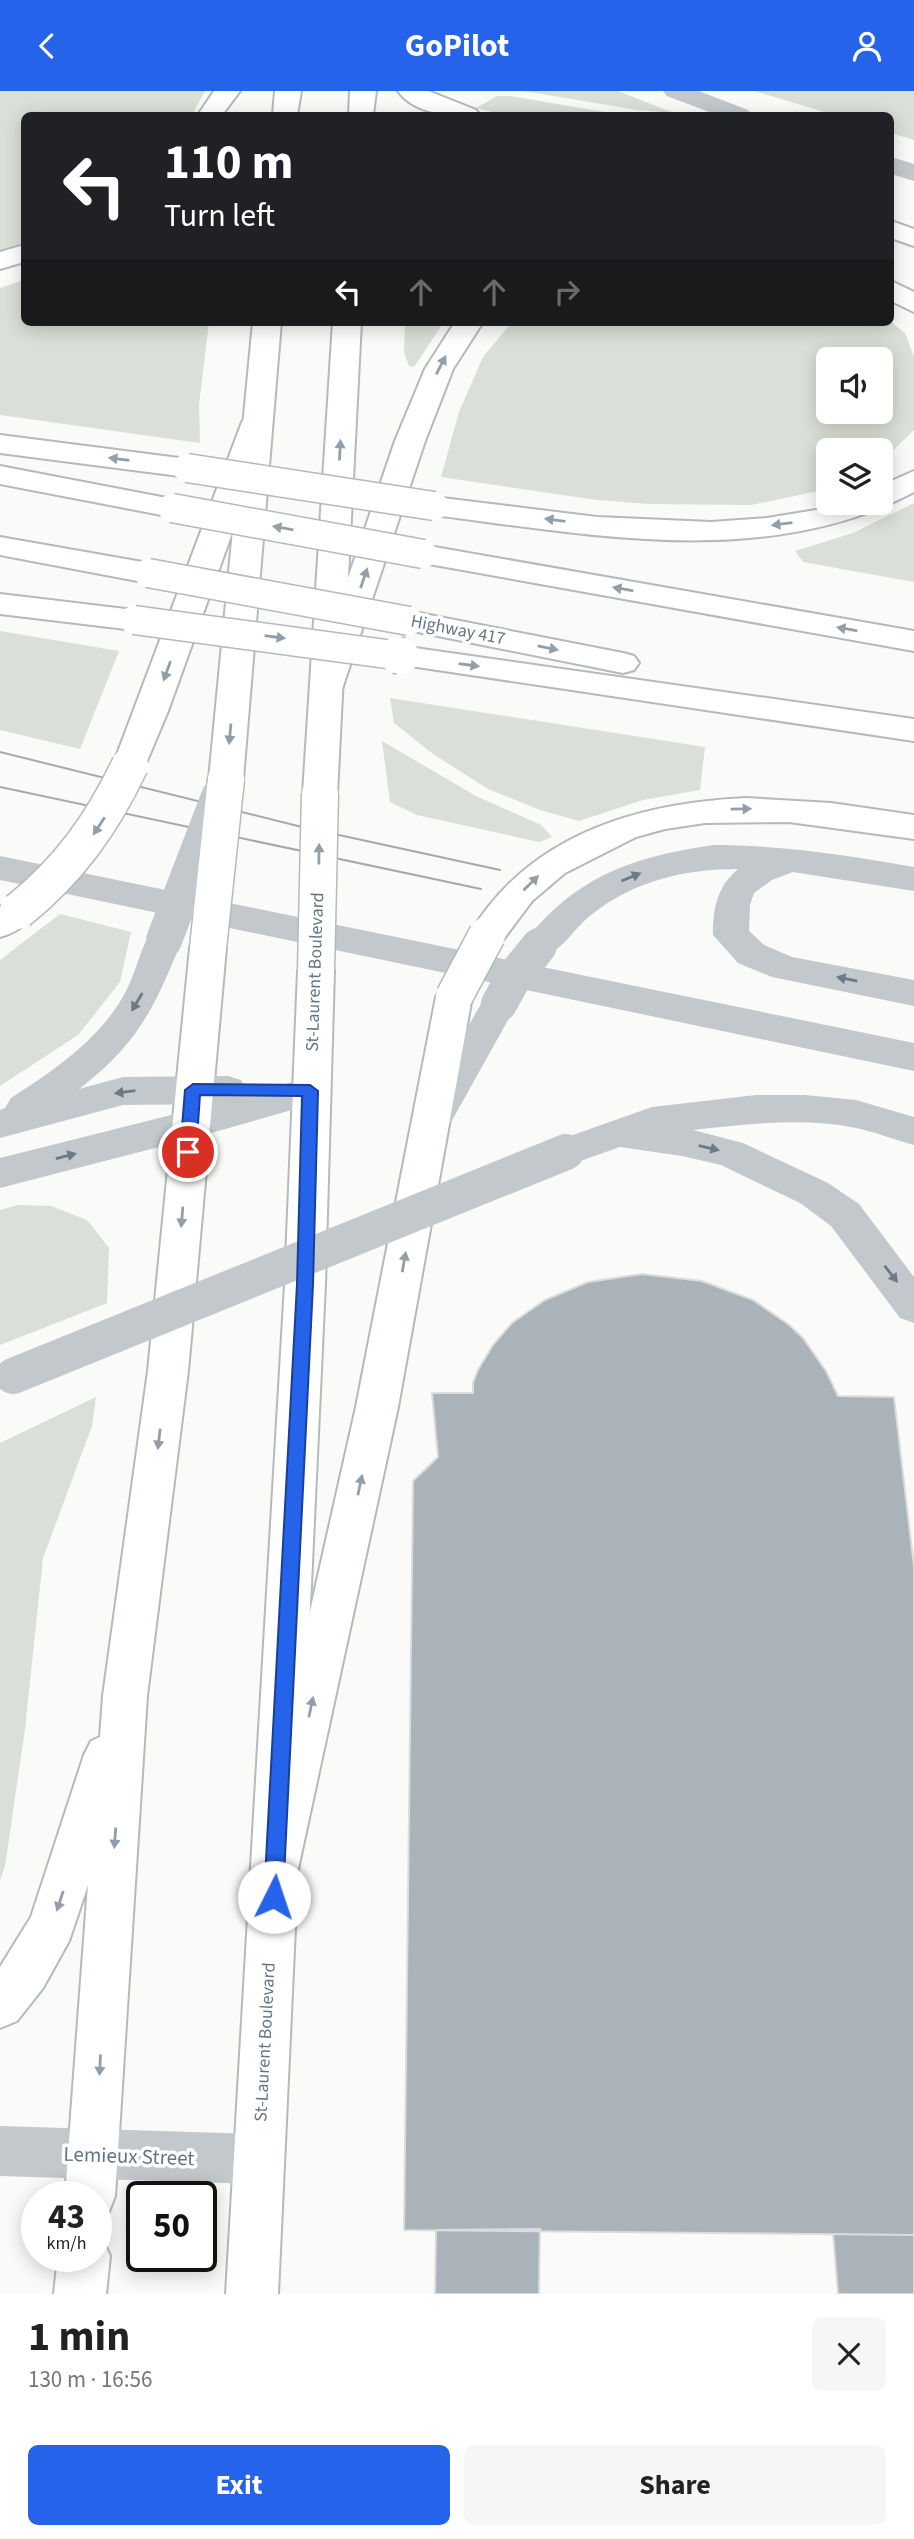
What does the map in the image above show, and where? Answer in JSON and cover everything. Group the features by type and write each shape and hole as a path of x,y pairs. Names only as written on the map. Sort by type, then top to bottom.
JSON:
{"main road":[{"path":"212,112 227,91"},
{"path":"285,112 288,91"},
{"path":"361,112 363,91"},
{"path":"411,91 423,99 459,112"},
{"path":"894,230 914,238"},
{"path":"0,261 21,254"},
{"path":"894,291 914,304"},
{"path":"93,2176 125,1696 167,1371 226,779 267,326"},
{"name":"St-Laurent Boulevard","path":"252,2294 305,1284 320,794 347,326"},
{"path":"326,689 410,441 439,369 466,326"},
{"path":"9,918 48,888 79,855 107,814 152,711 257,422"},
{"path":"0,444 187,468 434,506 596,525 723,530 796,523 825,515"},
{"path":"0,475 423,554 914,641"},
{"path":"893,491 914,480"},
{"name":"Highway 417","path":"0,546 409,621 914,721"},
{"path":"0,604 401,656 914,730"},
{"path":"275,1869 377,1407 454,997 487,935 510,902 545,869 598,840 638,825 697,812 740,808 836,815 914,827"},
{"path":"0,2005 26,1972 52,1925 125,1696"},
{"path":"80,2294 82,2272"}],"street":[{"path":"676,91 731,112"},
{"path":"894,166 914,173"},
{"path":"0,1123 41,1097 97,1055 141,999 226,779"},
{"path":"428,1131 514,977 577,905 605,887 662,864 700,856 797,859 914,879"},
{"path":"797,859 765,868 746,880 733,896 729,914 731,935 751,954 785,968 914,993"},
{"path":"0,868 914,1057"},
{"path":"0,1123 123,1091 192,1107"},
{"path":"0,1173 192,1107 310,1091"},
{"path":"7,1379 566,1151 652,1121 756,1109 805,1109 856,1114 914,1131"},
{"path":"618,1133 682,1142 730,1153 814,1193 845,1215 914,1307"},
{"name":"Lemieux Street","path":"0,2151 93,2176 259,2159"}],"shaded area":[{"path":"0,91 205,91 194,112 21,112 21,243 0,252"},
{"path":"524,91 618,91 671,112 637,110"},
{"path":"755,91 914,91 914,140 894,134 894,112 824,112"},
{"path":"497,96 511,96 604,112 491,112 476,108"},
{"path":"21,281 21,326 209,326 199,404 200,443 0,415 0,288"},
{"path":"894,324 905,333 914,357 914,430 893,450 893,438 816,438 816,491 751,505 649,504 597,500 441,477 459,412 483,357 509,326"},
{"path":"405,326 441,326 414,367 409,366 404,352"},
{"path":"914,503 914,582 803,562 795,551 853,533"},
{"path":"0,631 119,651 80,749 0,730"},
{"path":"390,698 705,747 700,790 643,800 579,821 540,810 488,789 433,754 394,723"},
{"path":"382,741 476,796 541,825 552,837 539,842 417,815 390,802"},
{"path":"60,914 131,932 120,982 78,1035 0,1086 0,960"},
{"path":"18,1205 51,1206 87,1220 109,1248 107,1303 0,1345 0,1210"},
{"path":"96,1397 92,1426 43,1558 25,1729 5,1866 0,1881 0,1443"}],"building":[{"path":"642,1274 702,1281 753,1300 803,1338 826,1371 838,1396 894,1397 914,1567 914,2235 404,2230 413,1481 438,1457 432,1393 473,1393 473,1383 478,1370 493,1345 512,1323 545,1300 588,1282"},
{"path":"540,2229 539,2294 435,2294 436,2230"},
{"path":"833,2234 914,2235 914,2294 838,2294"}],"tram line":[{"path":"0,752 302,827 500,870"},
{"path":"0,787 481,889"}],"route":[{"path":"188,1152 193,1090 310,1091 305,1284 274,1897"}]}
